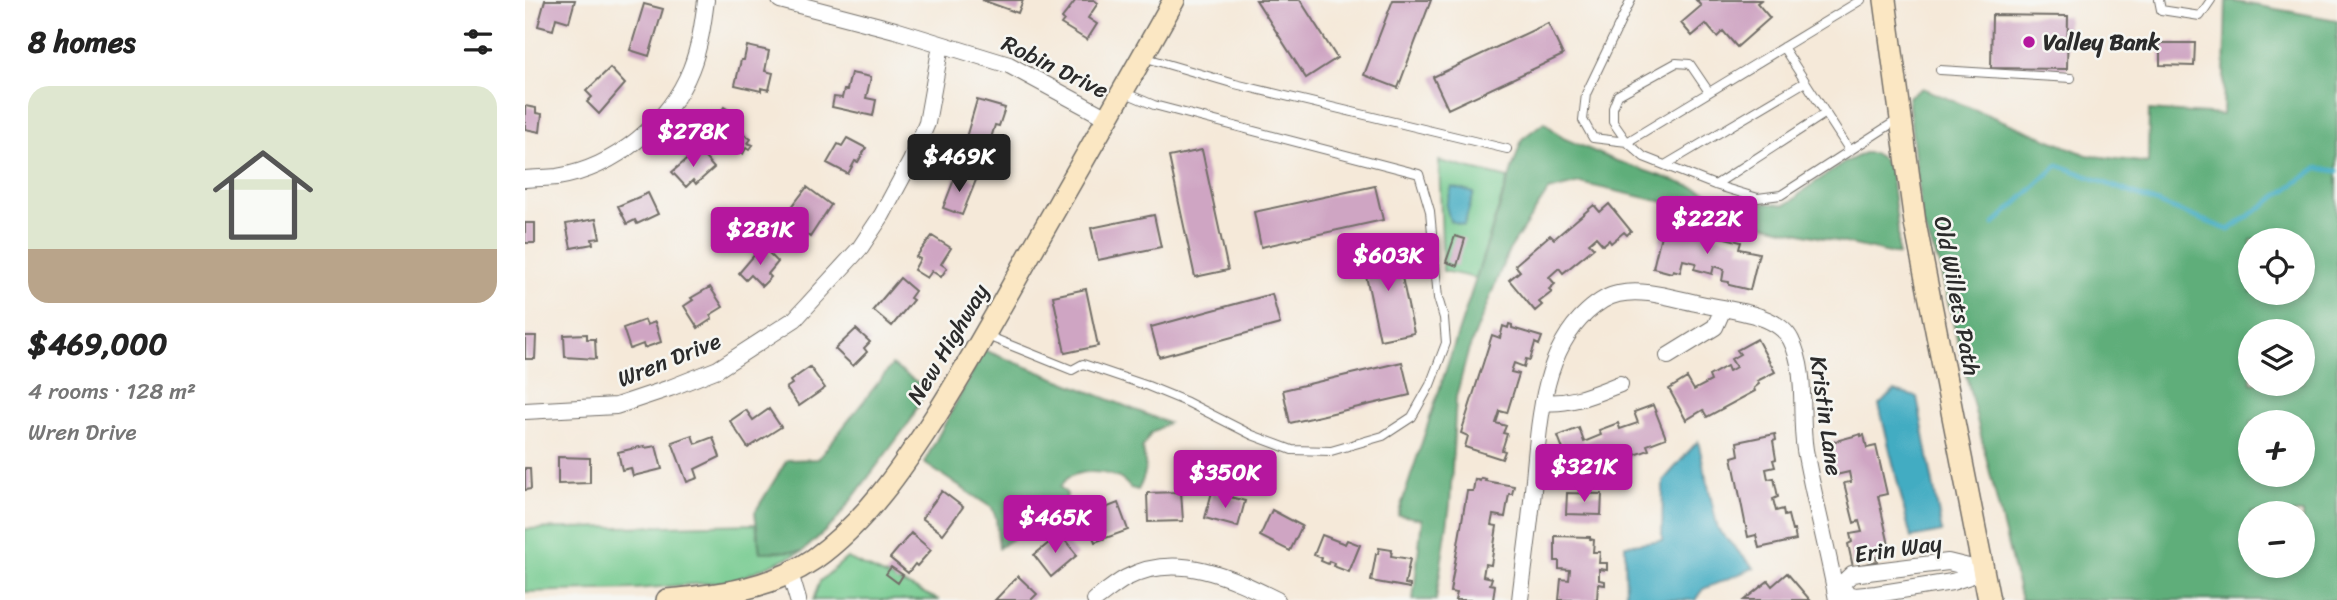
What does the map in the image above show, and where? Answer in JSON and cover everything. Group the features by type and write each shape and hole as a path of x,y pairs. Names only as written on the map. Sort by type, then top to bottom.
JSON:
{"street":[{"path":"525,179 559,177 595,165 626,150 652,126 675,98 690,71 700,43 706,0"},
{"name":"Robin Drive","path":"780,0 895,30 1009,65 1107,118"},
{"name":"New Highway","path":"667,600 740,591 790,573 841,538 870,506 910,456 985,335 1174,0"},
{"name":"Old Willets Path","path":"1885,0 1917,234 1989,600"},
{"path":"1890,35 1903,0"},
{"name":"Wren Drive","path":"525,411 616,406 670,388 717,369 795,319 860,248 900,183 927,123 941,45"},
{"name":"Kristin Lane","path":"1520,600 1537,439 1543,402 1558,349 1573,325 1601,300 1619,293 1651,293 1769,319 1783,329 1797,358 1802,384 1805,448 1836,595"},
{"path":"1668,356 1715,327 1723,309"},
{"path":"1543,402 1559,404 1576,401 1620,384"},
{"name":"Erin Way","path":"1836,595 1852,574 1948,562 1985,571"},
{"path":"1095,600 1127,577 1161,567 1203,568 1240,581 1277,600"},
{"path":"790,573 797,600"}],"lane":[{"path":"1631,0 1586,94 1583,120 1593,138 1627,142 1861,0"},
{"path":"2159,0 2161,10 2200,16 2211,0"},
{"path":"1783,47 1850,151"},
{"path":"1143,57 1235,84 1507,149"},
{"path":"1709,92 1690,64 1676,63 1618,95 1613,108 1613,122 1627,142 1644,158 1758,198 1781,195 1902,118"},
{"path":"1940,70 2071,78"},
{"path":"1665,165 1805,82"},
{"path":"985,335 1072,370 1083,364 1148,386 1187,402 1252,435 1292,450 1331,451 1383,436 1412,416 1430,385 1446,343 1444,318 1438,298 1430,211 1419,174 1154,105 1123,92"},
{"path":"1715,185 1826,113"}],"green space":[{"path":"2226,0 2337,20 2337,600 2021,600 1939,264 1922,222 1908,97 1922,88 2087,155 2148,163 2149,110 2223,115"},
{"path":"1544,122 1563,138 1614,160 1730,200 1784,205 1844,163 1864,153 1873,153 1883,159 1891,174 1898,255 1580,183 1548,191 1508,252 1468,352 1456,397 1450,505 1436,600 1413,600 1422,519 1398,515 1522,139"},
{"path":"1439,161 1508,178 1476,278 1443,271"},
{"path":"984,350 1168,423 1151,433 1142,448 1145,469 1138,490 1130,488 1118,478 1102,473 1075,475 1060,487 1067,494 1065,509 999,548 996,518 992,508 924,463"},
{"path":"892,365 926,388 911,420 834,523 803,551 760,552 755,512 787,460 818,459"},
{"path":"756,524 760,552 803,551 733,581 635,589 525,592 525,529"},
{"path":"847,558 939,600 813,600 820,581"}],"water":[{"path":"1452,187 1474,193 1464,225 1450,221 1446,206"},
{"path":"1894,391 1917,397 1942,532 1911,538 1879,405"},
{"path":"1698,441 1718,530 1754,568 1703,589 1695,600 1626,600 1625,545 1662,540 1663,481"}],"building":[{"path":"545,0 575,0 569,22 556,18 553,30 538,26"},
{"path":"982,0 1023,0 1018,13"},
{"path":"1076,0 1094,0 1098,3 1088,18 1097,24 1087,40 1061,24 1064,20 1062,18"},
{"path":"1256,0 1300,0 1337,58 1306,78"},
{"path":"1393,0 1431,0 1398,88 1364,75"},
{"path":"1696,0 1761,0 1757,3 1770,18 1737,47 1723,31 1717,37 1706,24 1692,36 1681,23 1701,6"},
{"path":"644,4 663,9 649,56 630,50"},
{"name":"Valley Bank","path":"1992,15 2068,16 2067,69 1991,68"},
{"path":"1548,23 1563,55 1448,109 1433,77"},
{"path":"2160,43 2195,43 2194,66 2160,65"},
{"path":"747,46 769,51 765,71 773,73 769,90 761,88 761,91 735,85"},
{"path":"610,68 625,84 599,114 587,102 592,97 586,91"},
{"path":"851,73 871,77 866,98 876,100 873,116 832,107 834,97 842,98 844,90 847,90"},
{"path":"977,100 1005,108 999,126 995,125 985,158 962,151"},
{"path":"525,106 536,108 536,113 542,114 540,132 525,129"},
{"path":"724,107 741,118 736,135 740,132 751,139 748,143 753,145 749,150 746,148 743,154 709,133"},
{"path":"847,138 866,148 848,174 827,163 838,144 842,146"},
{"path":"698,150 714,168 696,184 693,180 686,187 672,172"},
{"path":"1202,150 1228,270 1195,277 1169,157"},
{"path":"957,172 976,180 962,215 943,208"},
{"path":"1375,186 1383,220 1261,247 1254,212"},
{"path":"807,187 831,205 810,237 784,217"},
{"path":"648,193 658,214 637,224 635,220 627,224 618,206"},
{"path":"1609,204 1631,231 1627,235 1624,232 1611,243 1609,240 1603,245 1596,237 1589,243 1594,248 1563,273 1559,268 1549,277 1555,284 1549,289 1552,292 1539,302 1542,305 1535,311 1509,280 1520,271 1515,265 1550,235 1554,239 1594,205 1600,212"},
{"path":"1154,215 1161,247 1098,260 1091,228"},
{"path":"596,219 600,238 592,239 593,244 571,248 566,224"},
{"path":"525,223 535,223 535,243 525,243"},
{"path":"1685,228 1741,242 1739,249 1759,253 1750,290 1722,281 1724,269 1714,266 1712,274 1694,269 1696,263 1683,260 1680,272 1673,270 1672,273 1653,268 1662,231 1681,235"},
{"path":"932,236 951,248 941,264 947,268 941,277 932,271 927,278 914,270 920,259 916,257"},
{"path":"1455,236 1465,239 1457,266 1446,262"},
{"path":"1395,245 1414,333 1380,340 1361,253"},
{"path":"762,246 778,262 768,274 771,277 762,286 751,275 746,280 739,273"},
{"path":"900,278 915,291 910,298 913,300 892,326 873,310"},
{"path":"710,287 723,307 710,315 712,319 698,328 684,306 693,300 691,298"},
{"path":"1086,289 1098,346 1065,353 1053,296"},
{"path":"1272,294 1280,324 1159,357 1151,327"},
{"path":"645,320 647,325 655,322 661,342 644,348 643,344 630,349 623,328"},
{"path":"1509,324 1512,328 1542,337 1539,345 1535,343 1530,360 1526,359 1524,367 1514,363 1511,372 1519,374 1507,413 1500,411 1496,423 1506,426 1503,433 1507,434 1502,459 1465,447 1468,436 1461,433 1492,335 1500,338 1503,326 1508,328"},
{"path":"856,329 870,342 864,348 867,352 853,366 835,349"},
{"path":"587,334 587,339 595,339 596,359 565,357 564,335"},
{"path":"525,336 536,336 535,359 525,359"},
{"path":"1757,339 1775,372 1757,381 1759,384 1754,388 1755,391 1707,417 1703,410 1686,420 1669,389 1687,378 1694,390 1711,381 1709,376 1727,366 1729,371 1736,367 1731,359 1740,354 1737,350"},
{"path":"1402,362 1410,395 1290,423 1283,390"},
{"path":"810,367 825,388 799,406 786,388 792,384 790,381"},
{"path":"1653,405 1666,438 1647,445 1649,450 1591,471 1588,463 1571,470 1558,436 1579,428 1584,442 1601,435 1599,430 1618,423 1620,429 1638,423 1634,412"},
{"path":"769,409 781,427 748,448 730,421 746,410 753,420"},
{"path":"1775,434 1775,467 1766,469 1768,479 1774,478 1778,497 1773,499 1776,511 1783,509 1784,516 1788,515 1796,540 1759,548 1756,535 1748,537 1732,457 1739,455 1737,442"},
{"path":"692,435 695,444 713,437 720,457 695,469 698,478 687,482 672,442"},
{"path":"1864,435 1867,448 1876,446 1887,494 1878,496 1889,545 1882,547 1884,555 1876,557 1877,561 1853,567 1848,544 1852,542 1850,534 1862,532 1859,521 1854,523 1844,483 1851,482 1849,472 1836,475 1831,451 1827,453 1825,444"},
{"path":"656,446 662,469 633,476 631,468 622,470 618,452"},
{"path":"558,457 590,458 590,483 558,484"},
{"path":"525,468 530,468 531,489 525,490"},
{"path":"1481,478 1514,486 1512,494 1509,494 1505,517 1493,515 1491,525 1497,526 1491,565 1485,564 1483,576 1492,578 1490,584 1495,585 1493,600 1455,600 1457,593 1450,592 1467,491 1473,491 1475,479 1480,481"},
{"path":"942,491 963,507 943,534 922,518"},
{"path":"1181,492 1183,521 1148,522 1147,493"},
{"path":"1212,492 1245,501 1238,527 1205,518"},
{"path":"1567,493 1602,494 1601,515 1566,514"},
{"path":"1118,503 1128,530 1095,542 1085,516"},
{"path":"1272,510 1302,526 1290,551 1260,536"},
{"path":"911,533 931,550 908,573 890,558"},
{"path":"1060,534 1077,555 1051,577 1034,555"},
{"path":"1322,535 1345,544 1347,540 1360,545 1349,572 1333,566 1334,563 1329,561 1328,564 1321,561 1322,558 1314,555"},
{"path":"1555,536 1590,537 1594,540 1593,552 1600,552 1599,563 1607,563 1607,570 1599,569 1599,580 1605,581 1605,585 1598,584 1597,600 1559,600 1561,579 1569,580 1570,570 1559,569 1559,561 1555,561"},
{"path":"1379,548 1392,550 1391,556 1410,559 1405,584 1410,585 1410,588 1371,581"},
{"path":"891,567 903,575 898,583 886,574"},
{"path":"1787,573 1810,600 1744,600 1768,581 1772,586"},
{"path":"1018,576 1037,594 1031,600 995,600"}],"waterway":[{"path":"1994,224 2058,165 2229,230 2317,168 2337,171"}],"place":[{"name":"Valley Bank","path":"2029,42"}]}
